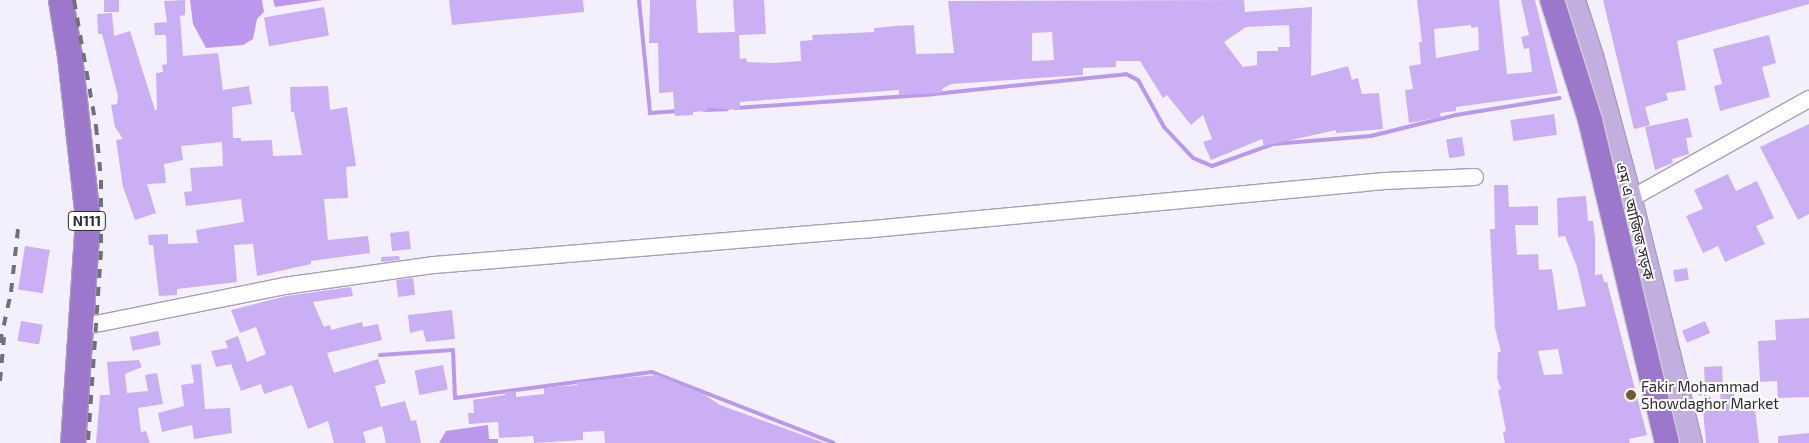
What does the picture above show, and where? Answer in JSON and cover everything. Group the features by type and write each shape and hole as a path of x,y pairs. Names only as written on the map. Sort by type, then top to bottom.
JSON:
{"highway":[{"name":"N111","path":"61,0 70,56 88,220 73,443"},
{"path":"1552,0 1590,120 1668,443"},
{"path":"1566,0 1601,117 1682,443"}],"main road":[{"name":"এম এ আজিজ সড়ক","path":"1544,0 1566,64 1605,211 1660,443"},
{"name":"এম এ আজিজ সড়ক","path":"1574,0 1631,200 1691,443"}],"street":[{"path":"1605,211 1631,200 1809,100"},
{"path":"81,327 284,286 433,265 852,231 1385,181 1475,177"}],"path":[{"path":"1690,389 1712,399"}],"shaded area":[{"path":"190,0 262,0 264,12 257,19 253,39 243,45 206,48 193,24"},
{"path":"273,0 323,0 275,7"},
{"path":"488,425 489,439 498,439 498,443 439,443 446,431"}],"building":[{"path":"104,0 119,0 119,12 104,12"},
{"path":"185,0 185,15 180,16 183,56 218,53 223,90 249,86 252,104 232,107 233,138 241,138 241,141 272,140 273,156 302,155 294,112 291,112 290,87 328,86 330,110 347,107 356,166 346,167 348,198 324,199 328,240 368,236 370,253 311,261 311,264 257,276 253,244 234,245 237,282 177,289 177,295 159,296 153,245 149,245 148,235 168,234 168,244 198,243 196,230 244,222 241,199 186,206 184,192 192,191 190,168 223,166 222,142 181,146 183,160 164,164 166,183 147,184 156,213 135,220 123,187 116,140 123,139 115,127 111,105 117,104 118,96 102,34 98,34 97,14 112,13 114,36 130,31 155,110 157,110 156,73 163,72 162,65 167,64 166,35 155,35 154,23 167,22 164,1"},
{"path":"449,0 583,0 584,12 452,25"},
{"path":"650,0 696,0 698,33 735,32 733,0 764,0 766,34 739,35 740,59 746,58 747,62 774,63 801,61 800,41 813,40 812,35 874,32 874,28 895,26 914,25 916,54 954,53 948,1 1244,0 1245,12 1312,7 1311,76 1348,66 1352,80 1358,78 1362,94 1379,93 1383,129 1336,133 1336,130 1264,146 1262,139 1211,160 1203,142 1212,139 1203,115 1191,125 1167,95 1163,98 1140,61 1116,61 1116,67 1083,68 1083,75 951,84 942,89 942,93 899,95 899,90 740,102 740,110 707,108 707,111 693,112 693,115 675,116 673,92 659,93 658,43 649,43","holes":["1289,25 1290,47 1278,47 1278,51 1257,51 1257,65 1243,67 1224,42 1246,27","1052,32 1054,60 1032,61 1032,33"]},
{"path":"1417,0 1499,0 1507,74 1532,72 1529,48 1524,49 1521,37 1529,35 1521,0 1535,0 1558,93 1456,107 1456,111 1440,113 1441,117 1409,123 1405,90 1413,89 1409,66 1421,64 1419,42 1422,42","holes":["1471,25 1471,28 1478,27 1479,50 1436,58 1434,29"]},
{"path":"1603,0 1809,0 1809,4 1677,41 1686,90 1666,93 1668,100 1645,107 1650,125 1634,129"},
{"path":"324,7 329,36 269,46 264,18"},
{"path":"1769,35 1776,63 1762,67 1770,97 1720,111 1714,86 1722,84 1713,49"},
{"path":"1554,114 1557,135 1513,141 1510,120"},
{"path":"1688,118 1692,137 1686,138 1689,154 1672,159 1673,163 1655,170 1645,127"},
{"path":"1809,124 1809,214 1798,220 1760,147"},
{"path":"1462,137 1465,156 1449,158 1446,140"},
{"path":"1728,174 1736,191 1757,181 1774,218 1756,226 1765,244 1725,262 1718,246 1703,253 1686,216 1703,209 1694,190"},
{"path":"1494,185 1508,185 1509,207 1538,206 1538,225 1515,225 1517,255 1538,254 1539,270 1552,269 1558,310 1586,306 1577,267 1565,236 1558,237 1557,198 1586,196 1588,221 1593,221 1595,237 1595,275 1602,274 1604,282 1607,282 1647,435 1629,439 1630,443 1505,443 1503,432 1506,431 1498,390 1501,389 1497,378 1498,352 1501,352 1495,328 1490,229 1495,229","holes":["1558,349 1563,374 1544,375 1538,351"]},
{"path":"409,231 411,249 392,251 390,233"},
{"path":"25,246 50,250 43,293 18,289"},
{"path":"399,256 400,260 381,262 381,257"},
{"path":"1687,268 1689,280 1675,282 1673,270"},
{"path":"413,278 415,295 398,297 396,280"},
{"path":"351,287 353,296 313,302 324,327 330,325 331,330 362,322 363,327 378,324 382,340 327,353 334,373 378,359 386,383 375,386 381,407 405,401 411,421 416,420 421,443 386,443 382,426 363,432 366,443 334,443 328,421 308,429 292,385 264,394 261,384 241,391 231,364 216,367 211,351 228,348 225,341 238,336 247,362 266,354 256,327 240,333 231,310 286,296"},
{"path":"452,310 455,339 426,342 423,330 410,333 408,315"},
{"path":"1809,318 1809,397 1778,398 1777,381 1760,382 1758,341 1776,340 1775,320"},
{"path":"21,321 43,325 39,345 18,341"},
{"path":"1705,321 1710,333 1687,343 1682,331"},
{"path":"158,331 161,345 133,351 130,337"},
{"path":"139,360 142,367 125,374 127,393 148,391 145,375 157,373 163,404 138,408 141,432 146,431 150,443 96,443 100,395 110,395 107,362"},
{"path":"201,364 205,409 230,408 232,433 194,439 192,425 162,432 158,413 184,406 181,385 194,383 191,365"},
{"path":"443,365 448,390 419,395 415,371"},
{"path":"1722,366 1723,384 1705,385 1704,367"},
{"path":"658,375 705,395 720,405 825,443 605,443 604,431 583,432 583,440 534,443 533,436 499,438 498,422 469,424 468,413 474,413 473,400 505,395 505,392 516,391 516,397 544,394 544,388 577,385 576,382"},
{"path":"1734,390 1735,410 1755,408 1759,443 1706,443 1703,410 1721,408 1720,391"},
{"path":"1809,433 1809,443 1778,443 1778,436"}],"waterway":[{"path":"639,0 650,113 679,111"},
{"path":"736,108 934,94 1126,74 1138,80 1164,127 1193,158 1212,166 1273,144 1371,136 1456,115 1560,98"},
{"path":"704,110 727,109"},
{"path":"380,355 453,350 455,398 652,372 834,443"}],"railway":[{"path":"74,0 96,126 101,180 101,251 88,443"},
{"path":"0,343 11,292 19,221"},
{"path":"0,381 4,337"}],"place":[{"name":"Fakir Mohammad Showdaghor Market","path":"1631,395"}]}
